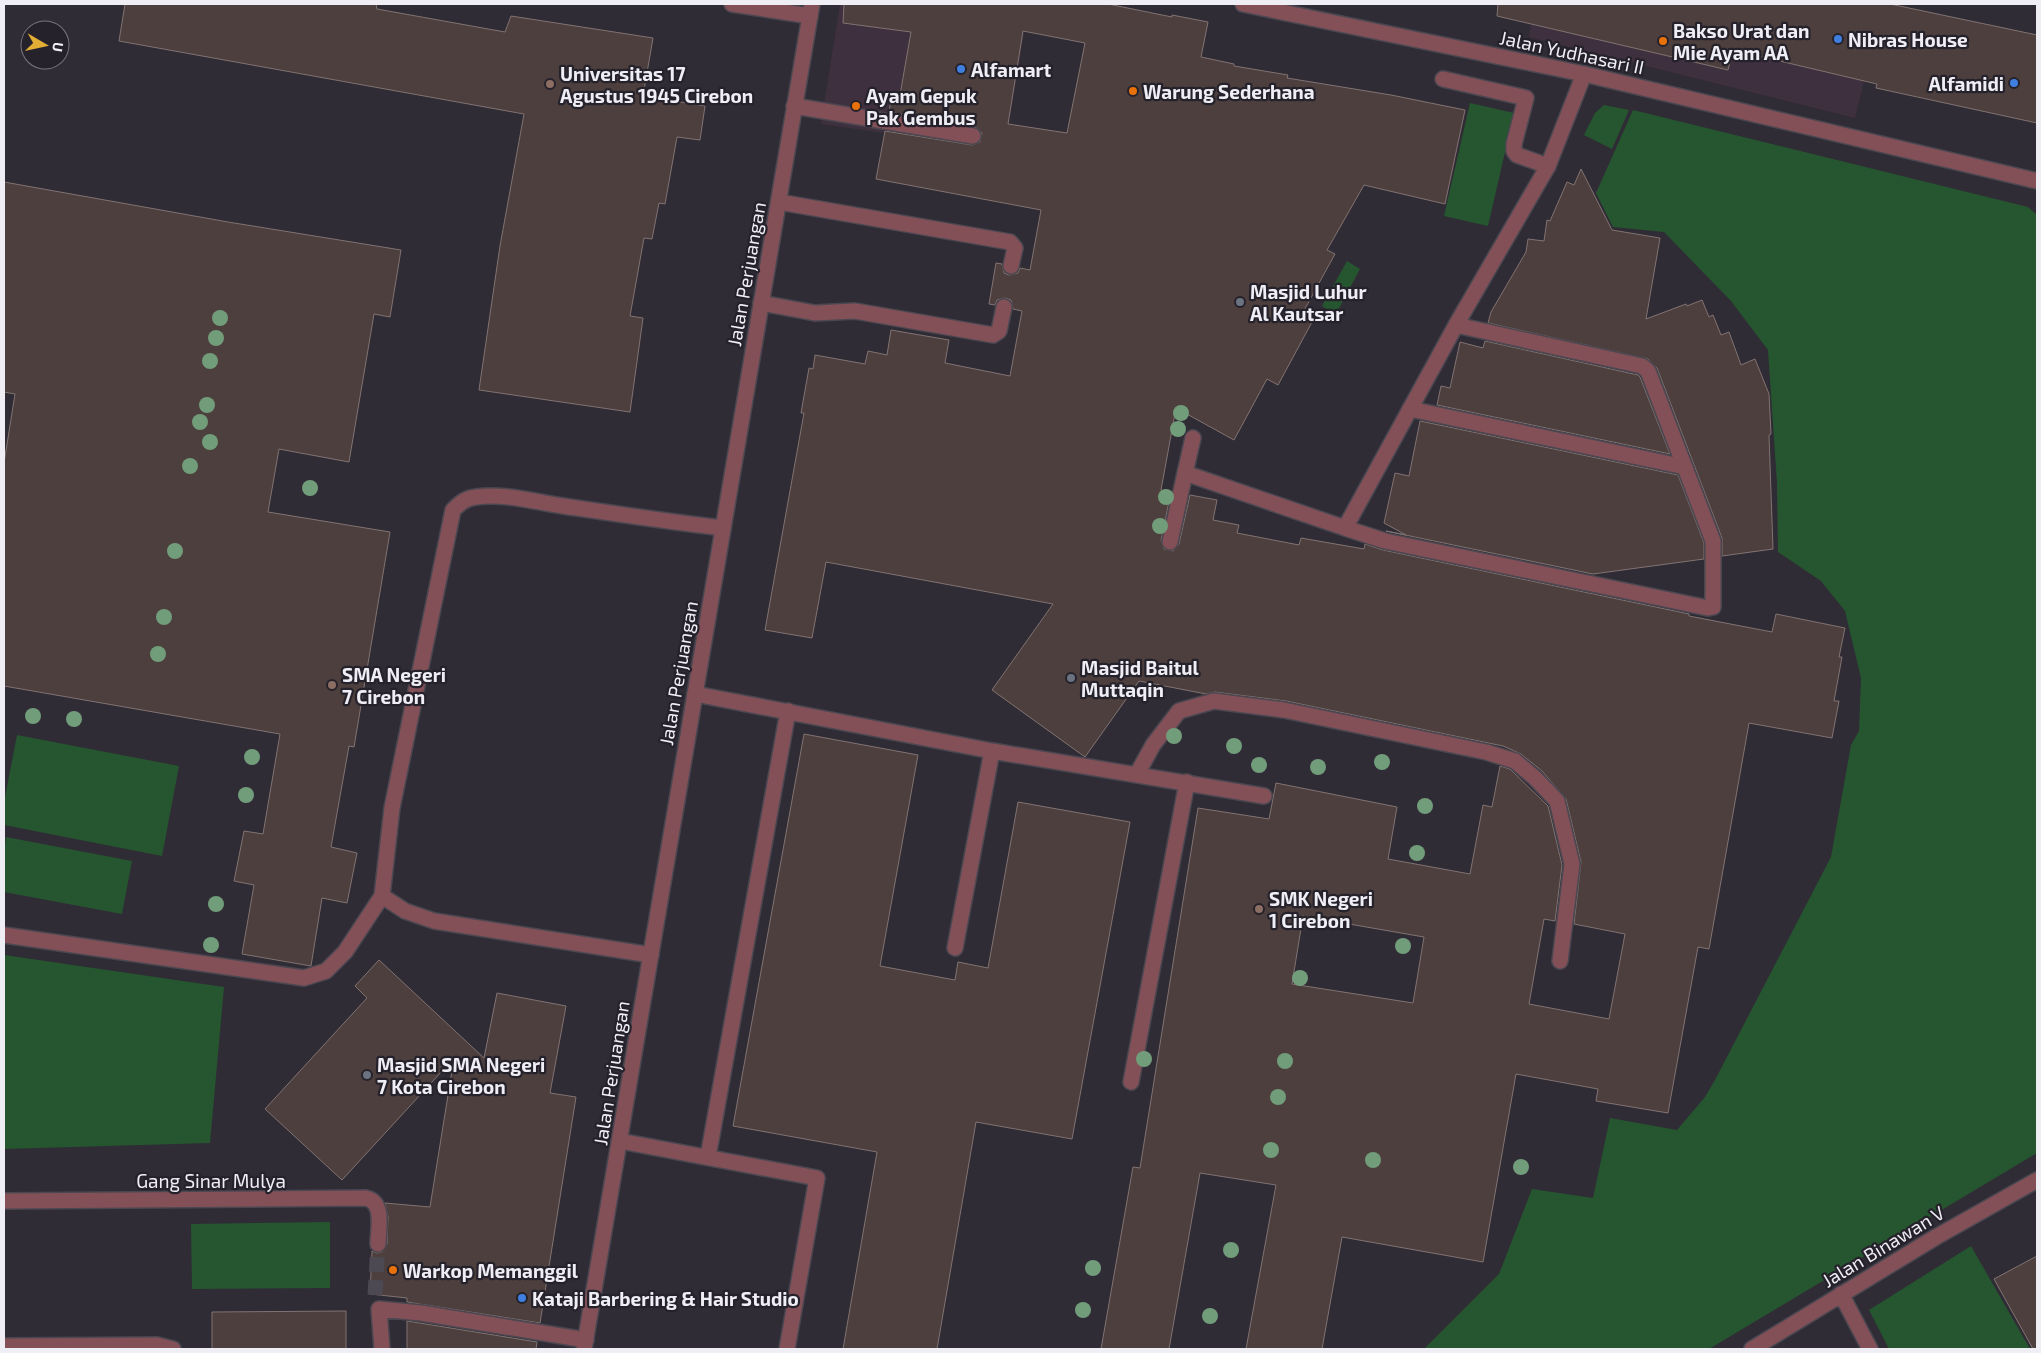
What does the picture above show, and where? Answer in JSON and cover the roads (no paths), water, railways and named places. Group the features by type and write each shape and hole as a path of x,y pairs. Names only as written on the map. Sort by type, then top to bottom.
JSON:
{"street":[{"path":"732,4 811,10"},
{"name":"Jalan Yudhasari II","path":"1243,4 1584,74 2037,181"},
{"name":"Jalan Perjuangan","path":"587,1347 620,1140 811,10"},
{"path":"1345,528 1456,325 1548,166 1584,74"},
{"path":"1443,79 1526,98 1514,144 1514,152 1517,155 1548,166"},
{"path":"794,106 972,136"},
{"path":"779,202 1010,242 1015,248 1012,266"},
{"path":"761,303 816,313 855,311 993,335 999,331 1004,307"},
{"path":"1185,473 1345,528 1395,543 1713,608 1713,541 1652,378 1642,366 1456,325"},
{"path":"1410,410 1685,467"},
{"path":"1170,542 1193,438"},
{"path":"4,935 304,978 326,971 345,952 382,896 392,808 453,510 464,501 484,496 723,528"},
{"path":"696,694 992,751 1264,796"},
{"path":"1137,774 1153,745 1179,711 1214,701 1294,712 1486,752 1515,762 1535,778 1557,801 1572,864 1560,961"},
{"path":"708,1157 788,711"},
{"path":"955,948 992,751"},
{"path":"1131,1082 1187,782"},
{"path":"382,896 405,911 434,921 651,955"},
{"path":"620,1140 817,1178 788,1349"},
{"name":"Jalan Binawan V","path":"1752,1349 1841,1294 2037,1180"},
{"name":"Gang Sinar Mulya","path":"4,1201 366,1198 372,1199 377,1204 379,1211 378,1244"},
{"path":"1841,1294 1870,1349"},
{"path":"382,1349 377,1302 420,1313 587,1347"},
{"path":"4,1346 157,1345 173,1349"}],"tunnel":[{"path":"375,1295 378,1244"}],"place":[{"name":"Nibras House","path":"1838,39"},
{"name":"Bakso Urat dan Mie Ayam AA","path":"1663,41"},
{"name":"Alfamart","path":"961,69"},
{"name":"Alfamidi","path":"2014,83"},
{"name":"Universitas 17 Agustus 1945 Cirebon","path":"550,84"},
{"name":"Warung Sederhana","path":"1133,91"},
{"name":"Ayam Gepuk Pak Gembus","path":"856,106"},
{"name":"Masjid Luhur Al Kautsar","path":"1240,302"},
{"name":"Masjid Baitul Muttaqin","path":"1071,678"},
{"name":"SMA Negeri 7 Cirebon","path":"332,685"},
{"name":"SMK Negeri 1 Cirebon","path":"1259,909"},
{"name":"Masjid SMA Negeri 7 Kota Cirebon","path":"367,1075"},
{"name":"Warkop Memanggil","path":"393,1270"},
{"name":"Kataji Barbering & Hair Studio","path":"522,1298"}]}
